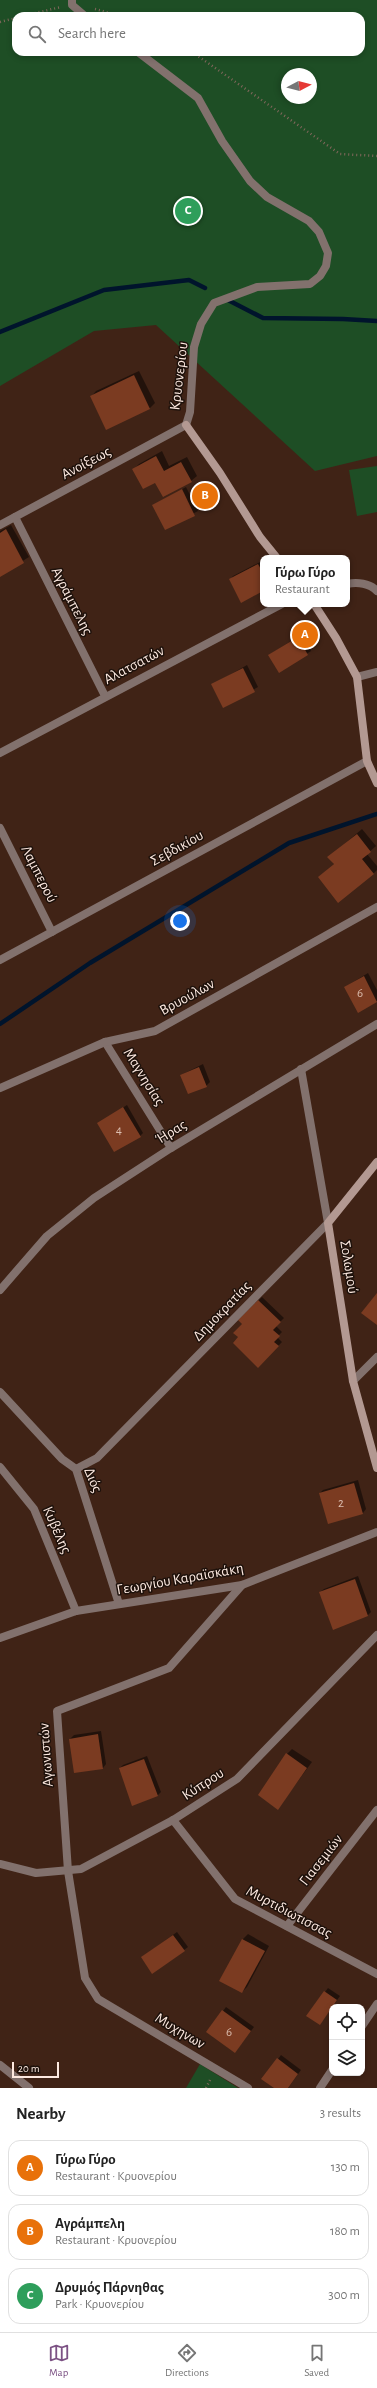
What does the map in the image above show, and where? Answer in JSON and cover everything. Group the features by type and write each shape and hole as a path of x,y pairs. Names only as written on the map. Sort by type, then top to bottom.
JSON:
{"main road":[{"name":"Κρυονερίου","path":"186,425 220,473 260,536 275,555"},
{"path":"316,607 336,638 357,677 367,761 377,782"},
{"name":"Δημοκρατίας","path":"328,1223 377,1162"},
{"name":"Σολωμού","path":"328,1223 353,1381 377,1468"}],"street":[{"path":"72,2 81,12"},
{"name":"Κρυονερίου","path":"143,56 198,98 222,141 250,181 267,197 309,221 319,232 328,253 323,271 310,284 257,287 214,303 201,324 194,347 190,412 186,425"},
{"name":"Ανοίξεως","path":"0,525 186,425"},
{"name":"Αγράμπελης","path":"15,517 105,696"},
{"path":"350,584 373,586 377,591"},
{"name":"Αλατσατών","path":"0,753 105,696 276,607"},
{"path":"357,677 377,672"},
{"name":"Σεβδικίου","path":"0,960 367,761"},
{"name":"Λαμπερού","path":"0,828 52,932"},
{"name":"Βρυούλων","path":"0,1088 106,1042 155,1031 377,907"},
{"name":"Ήρας","path":"0,1290 47,1236 94,1198 170,1148 377,1024"},
{"name":"Μαγνησίας","path":"106,1042 170,1148"},
{"name":"Σολωμού","path":"301,1069 328,1223"},
{"name":"Δημοκρατίας","path":"76,1469 97,1458 328,1223"},
{"path":"353,1381 377,1357"},
{"name":"Διός","path":"1,1396 62,1459 76,1469 119,1604"},
{"name":"Κυβέλης","path":"0,1467 34,1509 76,1611"},
{"name":"Γεωργίου Καραϊσκάκη","path":"0,1638 76,1611 242,1585 377,1532"},
{"name":"Αγωνιστών","path":"98,1998 84,1978 68,1872 57,1711 169,1668 242,1585"},
{"name":"Κύπρου","path":"0,1864 36,1873 68,1872 81,1868 173,1820 237,1779 377,1635"},
{"name":"Γιασεμιών","path":"287,1926 377,1810"},
{"name":"Μυρτιδιωτισσας","path":"173,1820 235,1899 377,1974"},
{"name":"Μυχηνων","path":"98,1998 248,2088"},
{"path":"365,2022 377,2004"},
{"path":"0,2065 29,2088"},
{"path":"320,2088 329,2074"}],"path":[{"path":"37,12 72,2"},
{"path":"92,9 104,12"},
{"path":"0,22 12,19"},
{"path":"198,56 340,154 377,156"}],"green space":[{"path":"0,0 377,0 377,456 315,471 156,325 94,331 0,386"},
{"path":"377,466 377,512 357,516 349,470"},
{"path":"200,2064 238,2088 186,2088"}],"building":[{"path":"134,375 150,409 106,430 90,396"},
{"path":"156,456 164,471 181,462 192,482 163,497 155,483 143,489 132,469"},
{"path":"182,489 195,516 165,530 152,505"},
{"path":"6,529 24,563 0,577 0,533"},
{"path":"258,564 260,568 260,593 241,603 229,579"},
{"path":"298,637 308,655 279,673 268,655"},
{"path":"243,668 255,692 223,708 211,684"},
{"path":"357,834 371,852 362,859 374,874 338,903 318,877 334,864 327,857"},
{"path":"364,976 377,1002 358,1013 344,987"},
{"path":"199,1067 207,1087 188,1094 180,1075"},
{"path":"123,1107 141,1137 114,1152 97,1123"},
{"path":"377,1293 377,1325 361,1313"},
{"path":"258,1300 281,1322 273,1330 280,1336 274,1342 279,1346 258,1368 233,1343 238,1337 233,1333 242,1324 238,1320"},
{"path":"354,1483 363,1514 328,1524 319,1493"},
{"path":"355,1579 368,1616 333,1630 319,1592"},
{"path":"98,1734 103,1769 74,1773 69,1739"},
{"path":"286,1753 307,1768 278,1810 258,1795"},
{"path":"144,1759 158,1796 132,1806 119,1768"},
{"path":"173,1935 185,1951 152,1974 141,1957"},
{"path":"242,1939 265,1951 242,1993 219,1981"},
{"path":"324,1991 337,2000 334,2004 329,2004 329,2012 320,2025 306,2016"},
{"path":"222,2010 251,2031 235,2053 206,2032"},
{"path":"277,2058 298,2074 288,2088 274,2088 261,2079"}],"waterway":[{"path":"0,332 104,290 189,280 205,288"},
{"path":"226,299 263,318 377,321"},
{"path":"0,1024 90,963 289,843 377,814"}],"place":[{"name":"Δρυμός Πάρνηθας","path":"188,211"},
{"name":"Αγράμπελη","path":"205,496"},
{"name":"Γύρω Γύρο","path":"305,635"}]}
